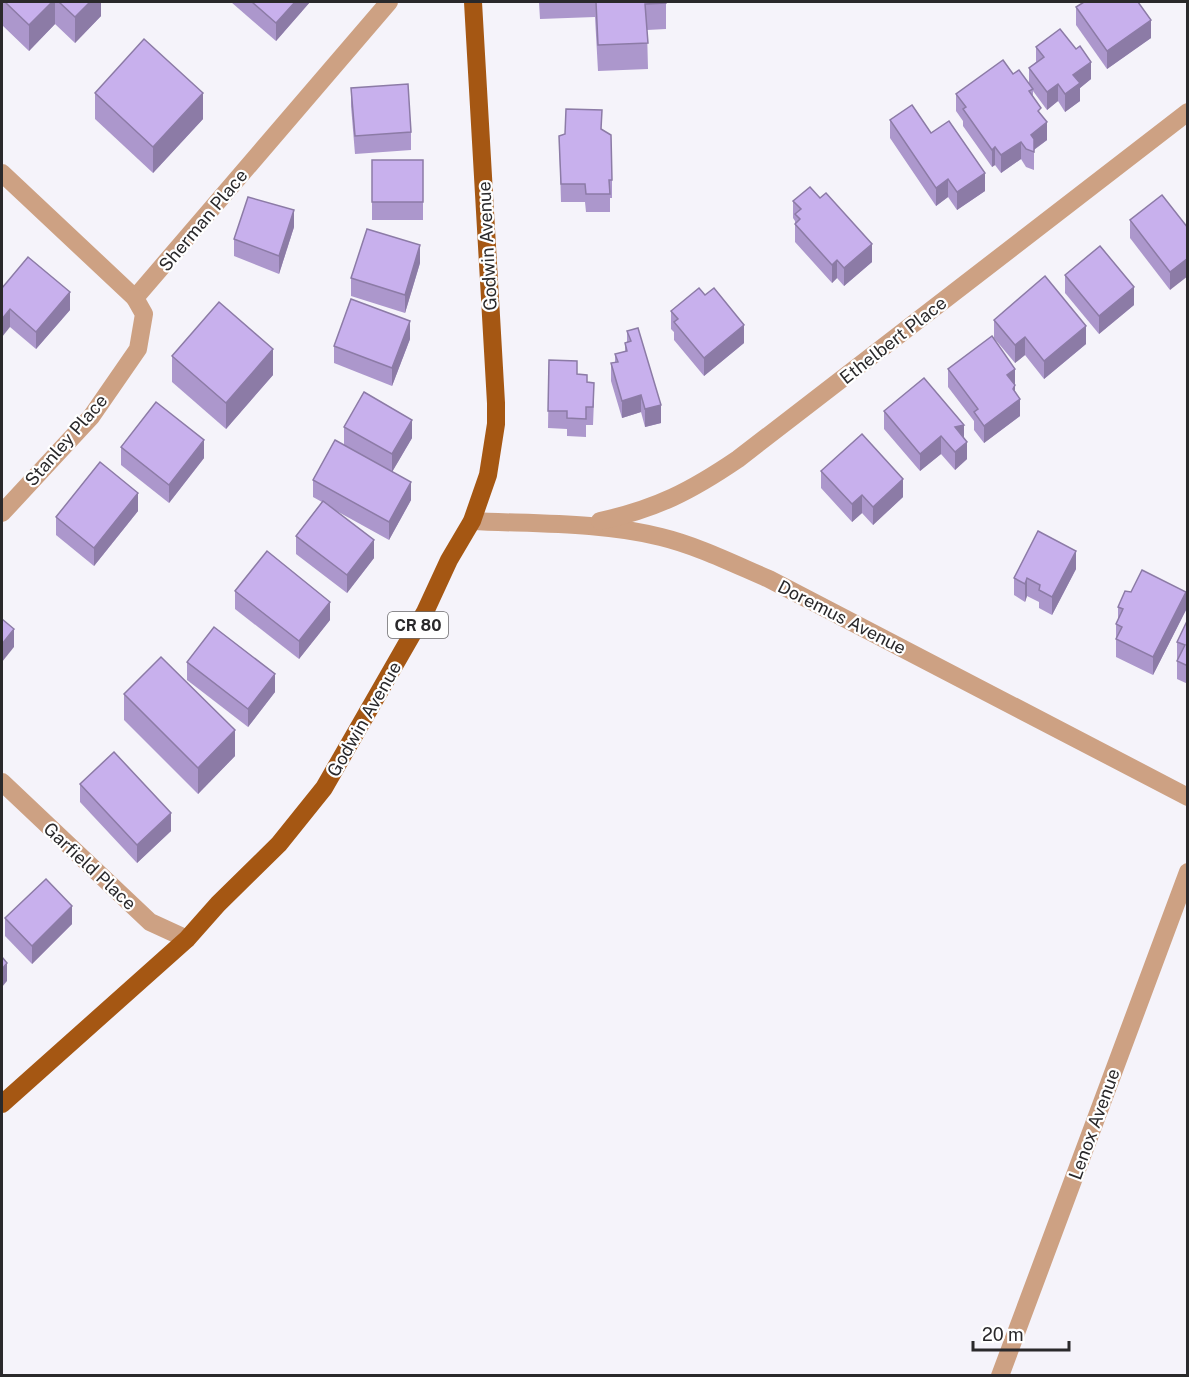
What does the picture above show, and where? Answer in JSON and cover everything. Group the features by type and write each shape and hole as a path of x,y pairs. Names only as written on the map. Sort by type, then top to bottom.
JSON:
{"main road":[{"name":"Godwin Avenue","path":"2,1104 187,939 218,904 279,844 324,788 425,612 449,560 472,521 488,475 496,424 473,2"}],"street":[{"name":"Sherman Place","path":"135,298 389,2"},
{"name":"Ethelbert Place","path":"576,526 633,514 699,486 730,465 1188,112"},
{"path":"2,173 135,298"},
{"name":"Stanley Place","path":"2,513 91,417 138,349 144,314 135,298"},
{"name":"Doremus Avenue","path":"472,521 623,529 662,537 709,553 769,579 1188,797"},
{"name":"Garfield Place","path":"2,782 150,922 187,939"},
{"name":"Lenox Avenue","path":"1000,1376 1188,872"}],"building":[{"path":"5,2 52,2 29,25"},
{"path":"59,2 90,2 75,17"},
{"path":"252,2 295,2 276,23"},
{"path":"596,2 666,3 645,4 648,43 598,45"},
{"path":"1084,2 1138,2 1151,20 1107,51 1076,7"},
{"path":"1060,29 1076,49 1080,46 1091,62 1073,75 1080,83 1065,94 1058,84 1047,92 1029,68 1044,57 1036,47"},
{"path":"144,39 203,93 153,147 95,93"},
{"path":"1003,60 1013,74 1019,70 1033,89 1029,91 1041,108 1038,111 1047,122 1031,135 1034,139 1034,152 1026,149 1021,142 1001,155 995,147 992,150 963,109 966,107 956,94"},
{"path":"408,84 411,132 355,136 351,88"},
{"path":"912,105 931,133 949,121 985,173 957,192 948,179 936,188 890,120"},
{"path":"566,109 602,110 601,129 611,135 610,194 586,194 585,184 561,184 559,136 565,134"},
{"path":"372,160 423,160 423,202 372,202"},
{"path":"810,187 820,198 826,193 872,244 844,268 837,260 832,265 795,224 800,219 795,214 801,209 793,201"},
{"path":"1162,195 1188,228 1188,258 1170,272 1130,220"},
{"path":"248,197 294,210 279,256 234,239"},
{"path":"367,229 420,245 405,295 351,278"},
{"path":"1100,246 1134,287 1099,316 1065,275"},
{"path":"28,257 70,292 36,332 10,309 2,319 2,288"},
{"path":"1045,276 1086,326 1044,361 1025,337 1015,345 994,320"},
{"path":"699,288 705,295 714,288 744,325 704,358 674,322 678,319 671,311"},
{"path":"351,299 410,321 392,368 334,346"},
{"path":"219,302 273,349 226,403 172,356"},
{"path":"638,328 661,405 645,409 641,395 622,401 611,363 618,362 615,354 627,351 625,343 631,341 627,331"},
{"path":"992,336 1015,369 1007,375 1015,385 1013,389 1020,399 984,426 974,412 978,409 948,369"},
{"path":"549,360 577,361 577,374 587,375 587,382 594,383 593,407 586,407 586,419 567,418 567,411 548,411"},
{"path":"924,378 964,425 955,427 967,442 955,452 941,436 920,454 884,411"},
{"path":"364,392 412,420 392,454 344,427"},
{"path":"156,402 204,440 169,485 121,447"},
{"path":"862,434 903,479 873,507 862,495 852,504 821,471"},
{"path":"335,440 411,482 389,522 313,480"},
{"path":"100,462 138,493 94,548 56,517"},
{"path":"323,501 374,540 347,575 296,536"},
{"path":"1038,531 1076,551 1052,597 1039,590 1040,585 1027,578 1025,584 1014,578"},
{"path":"267,551 330,602 299,641 235,591"},
{"path":"1142,570 1186,592 1153,657 1116,639 1122,627 1116,624 1123,609 1118,607 1125,591 1131,592"},
{"path":"2,619 14,629 2,644"},
{"path":"1188,619 1188,666 1177,661 1185,645 1177,642"},
{"path":"214,627 275,674 248,709 187,662"},
{"path":"161,657 235,730 198,768 124,694"},
{"path":"114,752 171,813 137,845 80,784"},
{"path":"46,879 72,906 32,946 5,918"},
{"path":"2,957 7,963 2,969"}]}
